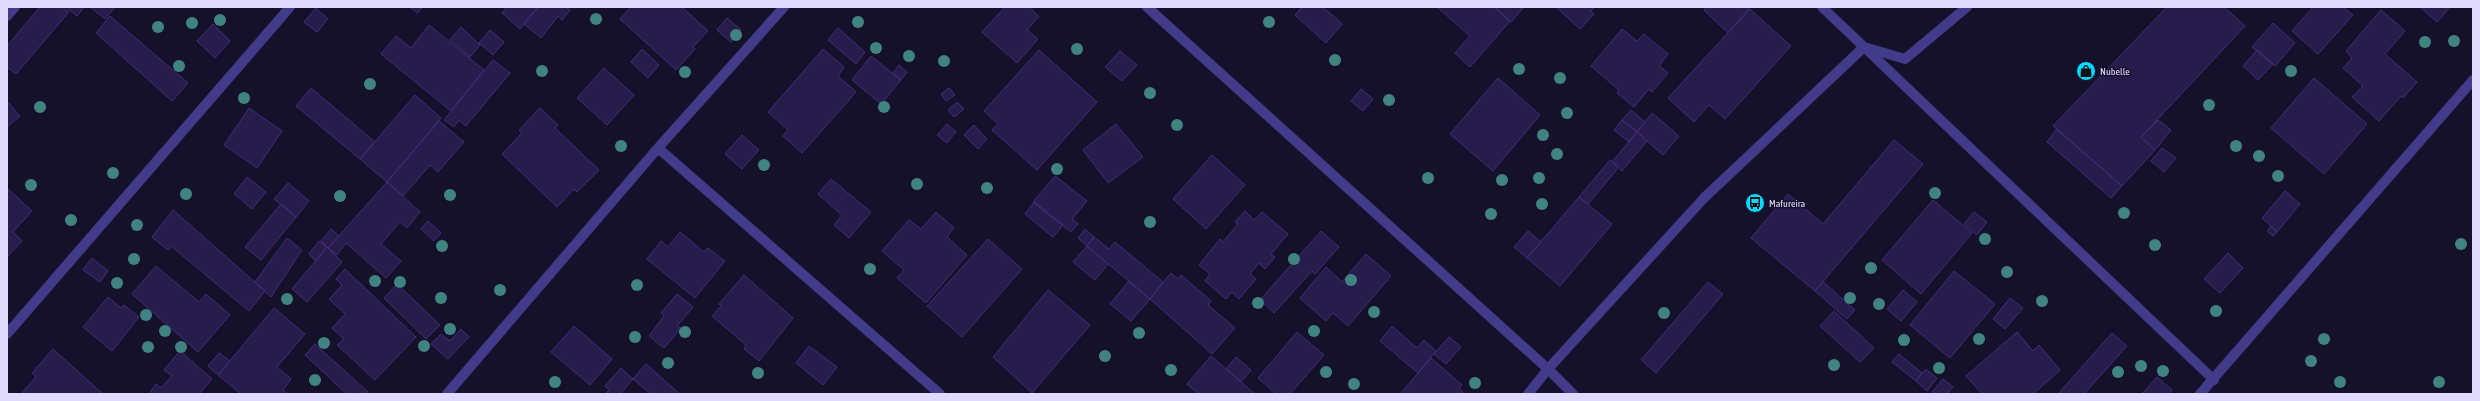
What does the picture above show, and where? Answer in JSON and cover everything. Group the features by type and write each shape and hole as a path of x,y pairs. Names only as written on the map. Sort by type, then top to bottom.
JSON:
{"street":[{"path":"7,16 15,7"},
{"path":"7,334 290,7"},
{"path":"447,394 658,148 784,7"},
{"path":"1147,7 1548,369 1573,394"},
{"path":"1822,7 2214,380"},
{"path":"1864,47 1905,59 1968,7"},
{"path":"1528,394 1548,369 1704,198 1864,47"},
{"path":"2200,394 2214,380 2473,80"},
{"path":"658,148 940,394"}],"building":[{"path":"40,7 62,7 69,12 16,74 7,67 7,46"},
{"path":"66,7 84,7 77,16"},
{"path":"90,7 115,7 105,19"},
{"path":"410,7 423,7 417,13"},
{"path":"507,7 538,7 520,29 502,13"},
{"path":"538,7 566,7 570,10 562,20 558,16 541,38 524,24"},
{"path":"631,7 682,7 708,31 693,47 695,49 676,70 620,19"},
{"path":"1005,7 1028,7 1039,16 1027,30 1038,39 1017,63 982,32"},
{"path":"1302,7 1323,7 1342,24 1326,43 1295,15"},
{"path":"1437,7 1494,7 1510,21 1470,67 1455,53 1470,36"},
{"path":"1494,7 1524,7 1511,22"},
{"path":"1556,7 1595,7 1591,11 1594,14 1580,29"},
{"path":"1707,7 1747,7 1749,9 1728,33 1704,10"},
{"path":"2167,7 2224,7 2245,26 2141,137 2155,150 2122,186 2053,126"},
{"path":"2313,7 2343,7 2353,15 2318,54 2292,31"},
{"path":"2420,7 2450,7 2437,22"},
{"path":"316,8 328,19 317,32 304,22"},
{"path":"1750,9 1791,46 1725,119 1709,105 1694,122 1668,98"},
{"path":"2381,10 2405,31 2385,54 2417,82 2403,98 2401,96 2379,121 2352,97 2363,86 2343,68 2352,58 2346,51"},
{"path":"110,16 188,83 172,101 96,33"},
{"path":"727,18 741,30 731,42 717,30"},
{"path":"2273,23 2295,43 2275,66 2252,47"},
{"path":"213,24 230,41 215,58 197,41"},
{"path":"429,25 484,70 451,111 381,54 396,36 411,48"},
{"path":"461,27 480,45 470,57 450,40"},
{"path":"838,28 865,52 856,64 828,40"},
{"path":"1622,29 1637,41 1644,34 1668,54 1659,66 1668,73 1652,92 1649,89 1634,107 1617,93 1619,90 1591,66"},
{"path":"490,30 504,42 493,55 479,43"},
{"path":"642,49 659,65 648,78 631,62"},
{"path":"823,49 844,67 838,76 856,92 802,153 783,136 788,130 768,112"},
{"path":"1039,50 1097,102 1037,170 992,130 998,124 984,111"},
{"path":"2257,50 2273,64 2258,80 2243,66"},
{"path":"1120,51 1137,65 1122,81 1105,67"},
{"path":"871,56 901,80 881,104 852,80"},
{"path":"493,60 510,73 466,126 459,120 454,127 444,120"},
{"path":"899,65 907,72 901,80 893,73"},
{"path":"604,68 634,95 607,125 577,98"},
{"path":"1498,78 1540,115 1493,171 1450,134"},
{"path":"2314,78 2367,124 2324,174 2271,128"},
{"path":"311,88 375,142 360,159 296,106"},
{"path":"949,88 955,95 946,101 941,94"},
{"path":"1361,89 1373,99 1363,111 1351,101"},
{"path":"415,95 441,118 387,182 360,159"},
{"path":"7,101 20,116 7,127"},
{"path":"957,102 964,109 954,117 948,110"},
{"path":"249,108 282,131 257,168 224,145"},
{"path":"540,108 558,125 555,128 599,170 577,192 574,189 557,207 502,154 522,133 519,130"},
{"path":"1631,110 1645,122 1637,132 1622,120"},
{"path":"1652,113 1679,136 1663,155 1637,132"},
{"path":"1622,120 1637,132 1629,142 1614,130"},
{"path":"2158,120 2171,130 2155,150 2141,137"},
{"path":"439,121 464,142 438,172 430,165 403,196 387,182"},
{"path":"947,124 956,132 947,143 937,135"},
{"path":"1116,124 1143,157 1108,183 1083,150"},
{"path":"974,125 987,139 978,149 964,135"},
{"path":"2057,129 2122,186 2111,198 2047,142"},
{"path":"1637,132 1647,141 1622,171 1612,162"},
{"path":"742,135 759,150 742,169 725,154"},
{"path":"1894,140 1923,164 1815,291 1751,238 1788,194 1823,224"},
{"path":"2162,148 2176,158 2164,172 2151,161"},
{"path":"1212,155 1245,185 1206,229 1173,199"},
{"path":"1610,160 1619,167 1588,204 1579,197"},
{"path":"1055,176 1087,201 1072,219 1078,224 1071,232 1033,202"},
{"path":"247,177 266,192 252,209 234,194"},
{"path":"831,179 871,212 849,238 834,225 842,215 818,194"},
{"path":"387,182 420,212 407,228 400,222 381,244 401,261 386,278 346,243 337,255 328,248"},
{"path":"288,183 309,201 296,217 274,199"},
{"path":"7,188 32,211 13,232 22,241 7,257"},
{"path":"2285,191 2300,204 2277,232 2262,218"},
{"path":"1579,197 1612,224 1560,286 1527,258"},
{"path":"1933,200 1972,233 1921,294 1882,260"},
{"path":"1034,202 1063,225 1053,237 1025,214"},
{"path":"281,204 296,217 261,260 245,247"},
{"path":"173,210 265,291 249,311 171,246 168,250 152,237"},
{"path":"1245,211 1254,220 1262,212 1288,234 1271,254 1275,257 1265,269 1259,263 1250,274 1256,279 1239,299 1232,292 1226,299 1205,281 1210,274 1199,265 1220,239 1223,242 1238,224 1235,222"},
{"path":"936,212 954,228 947,237 967,255 926,303 897,278 904,270 882,251 909,220 921,229"},
{"path":"1974,212 1987,222 1977,235 1964,224"},
{"path":"428,221 441,233 434,241 421,229"},
{"path":"2271,226 2277,232 2273,236 2267,231"},
{"path":"331,229 339,236 328,248 321,241"},
{"path":"1085,229 1094,237 1087,246 1078,238"},
{"path":"1321,231 1339,247 1315,274 1312,271 1274,313 1260,300"},
{"path":"1528,231 1541,242 1527,258 1514,247"},
{"path":"680,232 704,252 708,248 725,261 695,298 647,259 661,241 668,247"},
{"path":"1094,237 1109,249 1115,242 1163,282 1150,299 1087,246"},
{"path":"287,238 302,250 271,297 255,282"},
{"path":"988,239 1022,269 962,337 927,306"},
{"path":"319,241 327,247 316,261 309,254"},
{"path":"1087,246 1108,264 1095,280 1073,262"},
{"path":"327,247 342,262 307,302 292,289"},
{"path":"2228,253 2243,268 2220,293 2204,279"},
{"path":"1366,254 1391,276 1348,326 1333,313 1326,321 1300,298 1326,267 1342,282"},
{"path":"92,258 108,271 100,282 83,270"},
{"path":"156,266 199,302 206,294 230,315 198,352 132,294"},
{"path":"345,269 416,337 375,380 337,345 344,339 332,328 345,314 329,299 342,285 336,279"},
{"path":"1954,271 1995,304 1950,358 1910,325"},
{"path":"1171,273 1178,279 1181,275 1211,301 1208,305 1235,328 1212,354 1150,299"},
{"path":"744,275 793,318 759,361 744,349 746,345 712,316 721,306 719,304"},
{"path":"1129,281 1150,299 1131,321 1110,304"},
{"path":"1708,282 1723,294 1656,373 1641,360"},
{"path":"1823,282 1855,310 1847,319 1815,291"},
{"path":"397,284 440,325 426,339 384,298"},
{"path":"1048,290 1090,325 1032,393 993,357"},
{"path":"1903,290 1917,302 1901,321 1887,309"},
{"path":"677,294 693,307 677,326 681,328 664,348 649,336 664,316 661,313"},
{"path":"108,297 121,308 124,305 139,317 112,351 83,327"},
{"path":"2010,298 2023,308 2005,329 1993,319"},
{"path":"274,308 305,334 277,367 291,379 283,390 288,394 241,394 218,375"},
{"path":"1834,311 1874,348 1860,362 1820,326"},
{"path":"574,326 612,359 590,385 551,352"},
{"path":"1392,326 1417,348 1424,340 1436,351 1418,373 1380,341"},
{"path":"461,329 469,337 448,359 431,344 441,334 450,341"},
{"path":"1297,332 1324,355 1290,394 1276,394 1258,378"},
{"path":"2017,332 2033,351 2039,345 2060,370 2033,394 1982,394 1966,376"},
{"path":"2112,333 2127,346 2084,394 2058,394"},
{"path":"1449,337 1461,347 1446,364 1434,354"},
{"path":"315,344 368,392 367,394 347,394 305,355"},
{"path":"809,346 837,367 823,385 796,363"},
{"path":"53,349 103,394 21,394 36,377 32,373"},
{"path":"180,351 212,379 199,394 149,394 156,384 161,388 172,376 164,370"},
{"path":"219,353 230,361 218,375 208,366"},
{"path":"1899,354 1922,373 1916,381 1892,362"},
{"path":"1211,356 1255,394 1198,394 1187,384"},
{"path":"1236,357 1251,370 1241,382 1226,369"},
{"path":"1431,358 1462,385 1459,388 1465,394 1400,394"},
{"path":"646,364 680,394 651,394 633,379"},
{"path":"621,368 633,379 620,394 605,394 609,390 605,386"},
{"path":"1926,369 1937,378 1927,391 1916,381"},
{"path":"2157,377 2172,390 2169,394 2142,394"},
{"path":"1943,379 1953,387 1947,394 1934,394 1932,392"}],"place":[{"name":"Nubelle","path":"2086,71"},
{"name":"Mafureira","path":"1755,203"}]}
